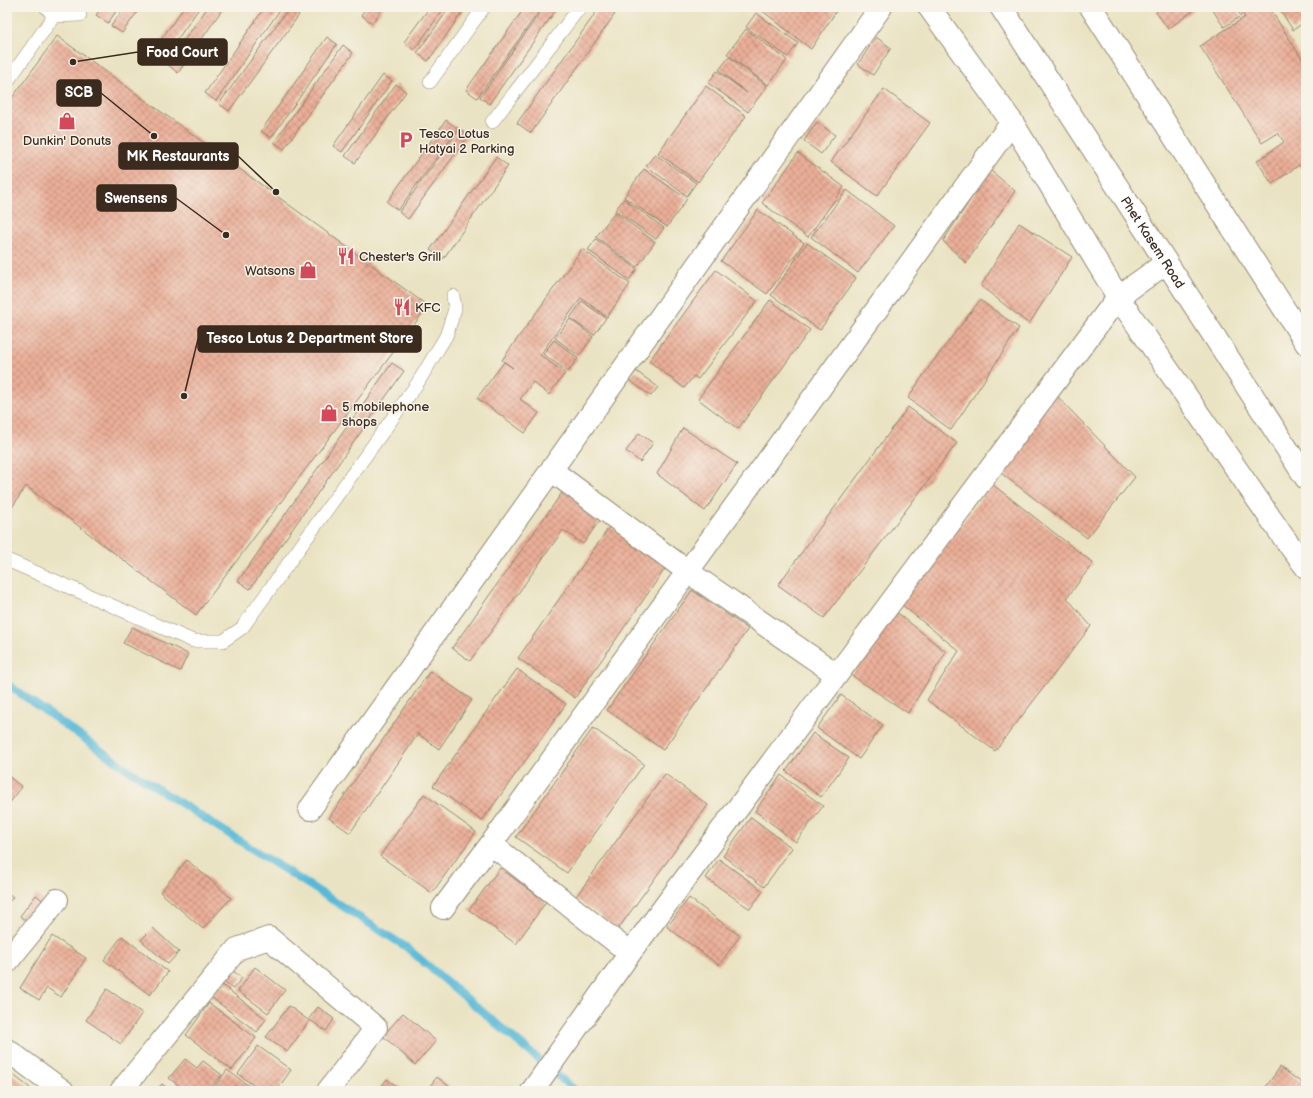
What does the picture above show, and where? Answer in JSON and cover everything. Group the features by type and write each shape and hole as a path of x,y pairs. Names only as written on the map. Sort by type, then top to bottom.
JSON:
{"street":[{"path":"310,809 881,7"},
{"path":"929,7 1012,122 1118,297 1284,538 1306,567"},
{"name":"Phet Kasem Road","path":"1001,7 1306,478"},
{"path":"1091,7 1306,343"},
{"path":"443,908 491,844 1012,122"},
{"path":"532,1091 630,953 836,674 1118,297 1166,263"},
{"path":"551,470 687,571 836,674"},
{"path":"491,844 630,953"},
{"path":"7,962 57,900"},
{"path":"122,1091 237,949 269,938 376,1028 328,1091"},
{"path":"7,1050 63,1091"}],"lane":[{"path":"430,82 484,7"},
{"path":"492,122 580,7"},
{"path":"7,82 50,12 80,15"},
{"path":"7,560 193,641 224,641 242,628 417,384 446,336 454,309 453,296"}],"building":[{"path":"102,7 119,7 108,23 96,15"},
{"path":"125,7 141,7 122,33 111,26"},
{"path":"184,7 200,7 162,61 151,54"},
{"path":"208,7 224,7 178,73 167,64"},
{"path":"265,7 282,7 216,101 205,93"},
{"path":"367,7 384,7 372,23 361,15"},
{"path":"430,7 445,7 414,50 404,42"},
{"path":"450,7 466,7 428,61 417,53"},
{"path":"525,7 542,7 477,98 466,90"},
{"path":"544,7 558,7 489,104 480,97"},
{"path":"600,7 605,7 615,14 531,133 517,123"},
{"path":"762,7 839,7 811,49 760,9"},
{"path":"1162,7 1198,7 1168,29 1156,12"},
{"path":"1215,7 1235,7 1241,16 1224,27 1212,9"},
{"path":"1238,7 1269,7 1306,65 1306,174 1299,165 1272,184 1257,161 1284,142 1278,133 1262,143 1200,46 1245,17"},
{"path":"1278,7 1306,7 1306,21 1293,30"},
{"path":"289,8 299,15 229,111 219,104"},
{"path":"756,13 798,43 788,57 746,27"},
{"path":"746,29 787,60 768,85 727,54"},
{"path":"57,36 428,306 196,615 26,486 7,515 7,105"},
{"path":"327,37 337,44 271,138 261,131"},
{"path":"876,37 891,48 873,75 858,64"},
{"path":"343,45 353,53 284,149 274,142"},
{"path":"729,57 767,86 748,112 708,83 717,71 747,93 719,70"},
{"path":"383,75 392,81 342,152 333,146"},
{"path":"396,84 406,92 355,163 345,156"},
{"path":"706,86 746,116 698,182 658,153"},
{"path":"884,89 930,123 877,196 831,162"},
{"path":"446,120 458,129 398,210 387,202"},
{"path":"817,122 835,135 821,154 804,141"},
{"path":"460,129 469,135 408,219 399,212"},
{"path":"798,153 844,187 808,237 762,203"},
{"path":"655,154 696,183 687,196 646,166"},
{"path":"496,157 508,166 443,259 430,250"},
{"path":"644,169 687,199 667,227 624,197"},
{"path":"990,170 1015,191 966,263 943,241"},
{"path":"847,190 894,226 858,273 811,237"},
{"path":"624,199 664,228 656,239 615,210"},
{"path":"758,210 804,243 767,294 721,261"},
{"path":"615,212 655,242 637,267 596,237"},
{"path":"1019,223 1072,257 1029,324 981,286"},
{"path":"596,239 637,269 629,280 588,250"},
{"path":"807,243 856,278 820,330 771,295"},
{"path":"582,249 630,284 607,317 581,298 540,355 565,373 549,395 533,382 520,399 539,413 525,433 477,398 504,362 513,368 502,360"},
{"path":"716,270 757,301 698,379 694,376 684,388 649,361"},
{"path":"770,300 810,330 738,429 698,399"},
{"path":"980,300 1019,328 951,430 908,398 929,367"},
{"path":"582,301 606,318 594,335 570,318"},
{"path":"570,319 593,337 579,356 555,338"},
{"path":"554,340 578,358 568,372 543,354"},
{"path":"392,363 404,371 250,589 238,581"},
{"path":"636,371 658,387 651,396 629,380"},
{"path":"1055,394 1135,477 1087,538 998,471"},
{"path":"908,407 957,443 824,618 778,585"},
{"path":"683,428 737,464 705,511 657,474"},
{"path":"639,433 653,443 640,462 626,451"},
{"path":"992,484 1093,563 1067,598 1091,626 995,751 927,700 959,651 901,604"},
{"path":"564,490 602,517 583,544 563,530 470,661 452,648"},
{"path":"610,526 667,566 575,698 518,658"},
{"path":"692,590 748,629 663,750 607,710"},
{"path":"894,610 946,652 908,713 851,675"},
{"path":"132,627 188,654 180,671 123,643"},
{"path":"517,669 566,704 482,821 433,786"},
{"path":"430,671 472,700 439,749 418,734 350,833 329,818"},
{"path":"841,695 883,725 859,759 817,728"},
{"path":"593,728 644,764 567,873 516,837"},
{"path":"813,733 849,758 821,797 786,771"},
{"path":"665,774 708,805 618,929 575,898"},
{"path":"7,775 22,787 7,806"},
{"path":"781,775 823,806 796,842 755,811"},
{"path":"424,794 476,832 432,893 380,856"},
{"path":"751,817 792,848 764,887 723,856"},
{"path":"719,859 763,891 750,909 706,878"},
{"path":"187,860 231,898 203,929 160,892"},
{"path":"500,868 546,902 516,944 469,910"},
{"path":"7,892 13,897 7,904"},
{"path":"36,895 46,903 30,924 20,916"},
{"path":"689,898 740,936 719,965 667,927"},
{"path":"153,928 179,952 168,964 141,940"},
{"path":"7,934 13,939 7,948"},
{"path":"52,936 86,958 61,997 47,988 39,1000 20,988"},
{"path":"122,936 168,972 150,995 104,960"},
{"path":"255,967 285,990 268,1013 238,991"},
{"path":"232,970 242,978 233,989 223,981"},
{"path":"221,984 266,1019 257,1032 211,997"},
{"path":"107,989 142,1013 121,1044 86,1020"},
{"path":"209,1003 256,1038 232,1070 186,1035"},
{"path":"289,1006 308,1020 318,1007 334,1019 326,1031 310,1020 287,1052 266,1037"},
{"path":"403,1013 436,1041 415,1065 383,1036"},
{"path":"258,1046 291,1070 276,1091 261,1091 238,1074"},
{"path":"185,1059 197,1068 203,1061 222,1075 209,1091 186,1091 169,1078"},
{"path":"1280,1067 1306,1086 1306,1091 1263,1091"},
{"path":"227,1070 256,1091 242,1091 235,1086 231,1091 212,1091"},
{"path":"12,1074 30,1088 28,1091 7,1091 7,1081"},
{"path":"437,1077 455,1091 426,1091"},
{"path":"387,1079 403,1091 378,1091"},
{"path":"162,1084 171,1091 156,1091"}],"waterway":[{"path":"7,684 127,769 406,947 576,1091"}],"place":[{"name":"Food Court","path":"73,62"},
{"name":"Dunkin' Donuts","path":"67,121"},
{"name":"SCB","path":"154,136"},
{"name":"Tesco Lotus Hatyai 2 Parking","path":"406,140"},
{"name":"MK Restaurants","path":"276,192"},
{"name":"Swensens","path":"226,235"},
{"name":"Chester's Grill","path":"346,256"},
{"name":"Watsons","path":"308,270"},
{"name":"KFC","path":"402,307"},
{"name":"Tesco Lotus 2 Department Store","path":"184,396"},
{"name":"5 mobilephone shops","path":"329,413"}]}
